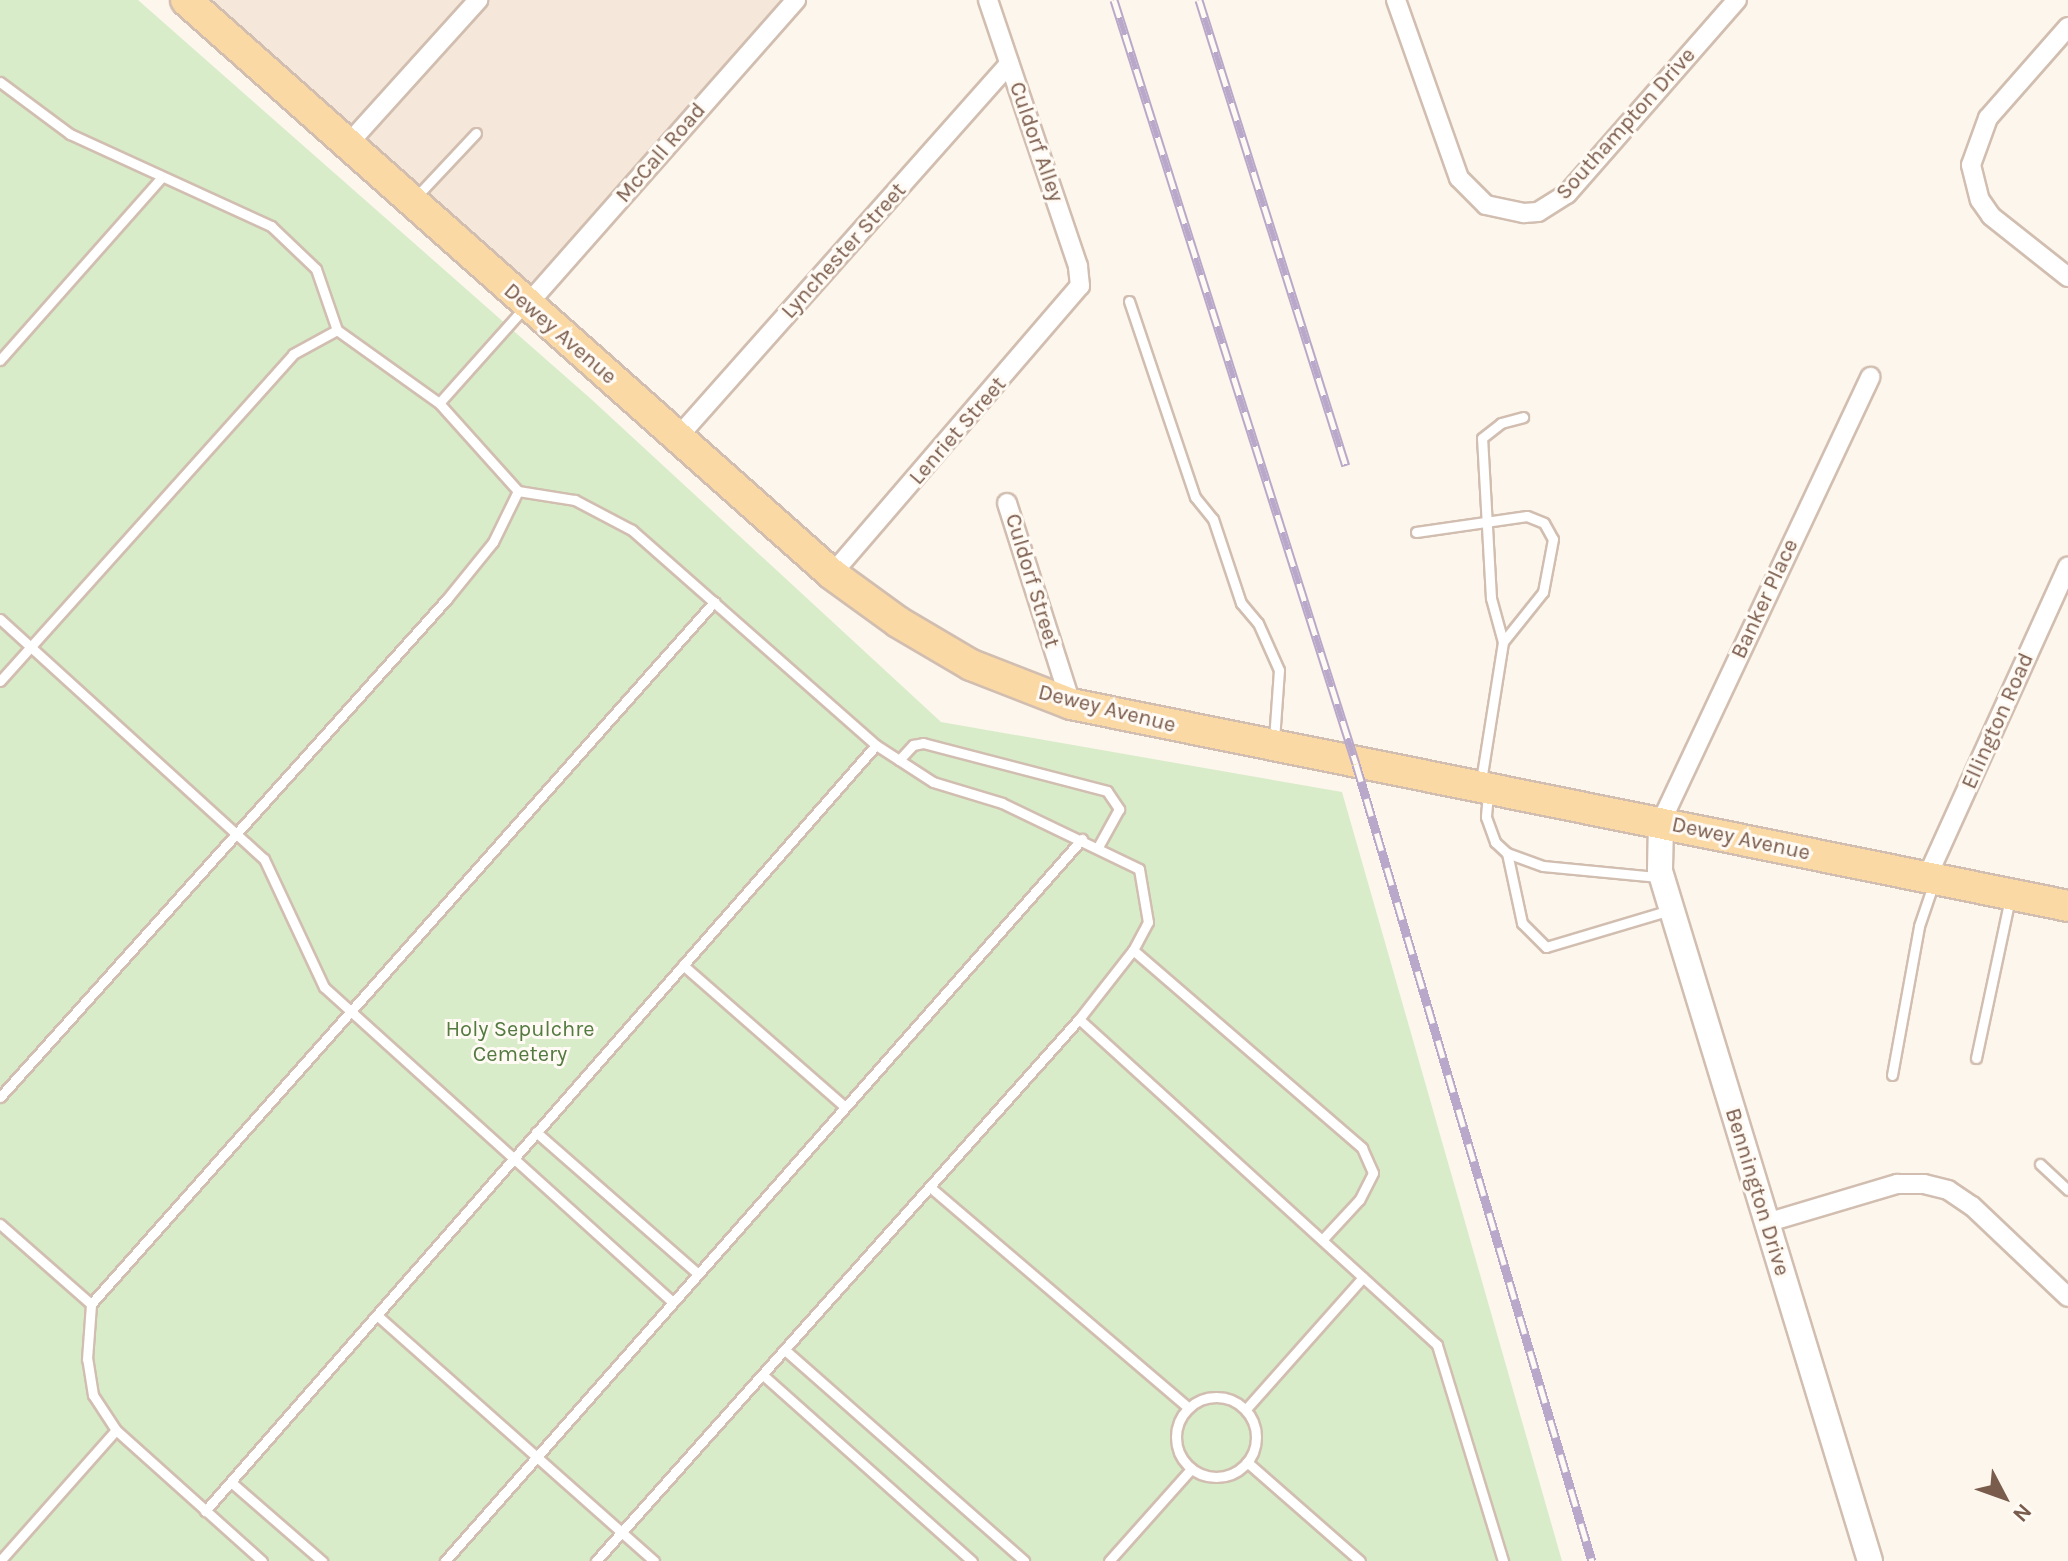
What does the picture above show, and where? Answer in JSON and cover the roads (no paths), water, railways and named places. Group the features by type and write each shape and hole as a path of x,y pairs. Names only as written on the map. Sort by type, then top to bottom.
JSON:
{"main road":[{"name":"Dewey Avenue","path":"186,0 832,574 930,642 1015,685 1071,704 2068,906"}],"street":[{"path":"349,143 478,0"},
{"name":"McCall Road","path":"527,305 796,0"},
{"name":"Culdorf Alley","path":"988,0 1078,266 1080,286"},
{"name":"Southampton Drive","path":"1396,0 1459,178 1486,205 1524,213 1538,212 1567,194 1737,0"},
{"path":"2068,27 1988,118 1971,165 1980,200 1991,216 2068,277"},
{"name":"Lynchester Street","path":"678,437 1009,64"},
{"name":"Lenriet Street","path":"832,574 1080,286"},
{"name":"Banker Place","path":"1661,822 1870,377"},
{"name":"Culdorf Street","path":"1007,503 1071,704"},
{"name":"Ellington Road","path":"1931,878 2068,566"},
{"name":"Bennington Drive","path":"1661,822 1657,857 1662,877 1870,1561"},
{"path":"1766,1223 1897,1184 1924,1184 1948,1190 1972,1206 2068,1297"}],"lane":[{"path":"0,82 70,134 271,226 316,269 337,330 439,403 518,491 575,500 632,530 876,745 933,782 1002,803 1139,869 1148,922 1133,950 1079,1019 596,1561"},
{"path":"412,201 476,133"},
{"path":"0,360 162,177"},
{"path":"1129,301 1195,497 1213,519 1241,603 1258,623 1279,670 1273,746"},
{"path":"439,403 527,305"},
{"path":"0,681 293,354 337,330"},
{"path":"1523,417 1501,423 1482,438 1490,520 1491,598 1503,642 1484,789 1486,817 1495,842 1507,853 1543,866 1662,877"},
{"path":"0,1097 446,600 493,542 518,491"},
{"path":"1416,532 1527,516 1544,523 1553,539 1543,592 1503,642"},
{"path":"262,1561 116,1430 93,1395 87,1359 91,1304 714,602"},
{"path":"0,619 264,859 324,987 673,1302"},
{"path":"899,760 913,745 923,743 1107,791 1119,809 1098,847"},
{"path":"205,1511 876,745"},
{"path":"445,1561 1082,839"},
{"path":"1507,853 1522,923 1546,947 1672,910"},
{"path":"1892,1075 1919,926 1931,878"},
{"path":"1976,1058 2010,895"},
{"path":"1133,950 1362,1148 1373,1173 1359,1200 1322,1240"},
{"path":"683,965 845,1107"},
{"path":"1079,1019 1437,1345 1503,1561"},
{"path":"536,1132 698,1274"},
{"path":"2040,1164 2068,1190"},
{"path":"930,1187 1189,1408"},
{"path":"0,1224 91,1304"},
{"path":"1246,1409 1363,1277"},
{"path":"378,1316 654,1561"},
{"path":"785,1350 1024,1561"},
{"path":"763,1375 972,1561"},
{"path":"1222,1396 1246,1409 1256,1441 1247,1462 1214,1477 1191,1469 1182,1459 1175,1434 1189,1408 1196,1401 1222,1396"},
{"path":"0,1561 116,1430"},
{"path":"1247,1462 1360,1561"},
{"path":"1109,1561 1191,1469"},
{"path":"231,1482 322,1561"}],"railway":[{"path":"1114,0 1356,764 1592,1561"},
{"path":"1199,0 1346,465"}],"park label":[{"name":"Holy Sepulchre Cemetery","path":"520,1042"}]}
